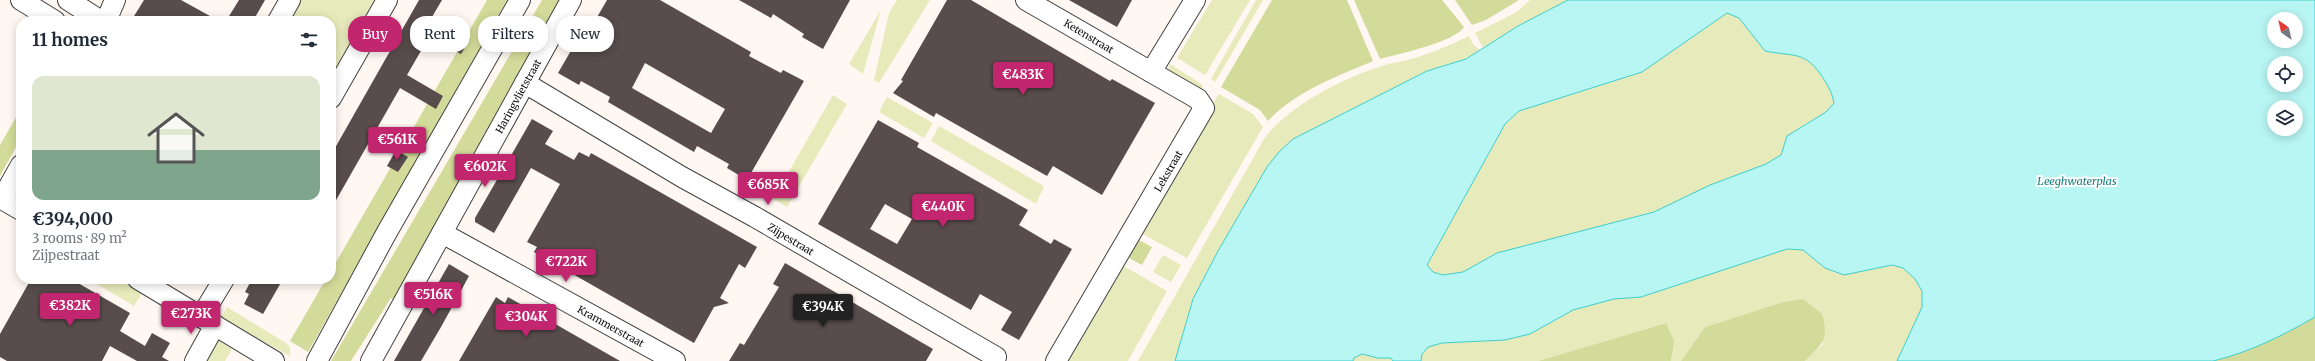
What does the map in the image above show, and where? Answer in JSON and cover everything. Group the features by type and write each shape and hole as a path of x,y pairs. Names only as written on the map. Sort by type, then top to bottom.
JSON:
{"street":[{"path":"21,0 47,16"},
{"path":"68,0 93,16"},
{"path":"108,16 115,0"},
{"path":"281,16 290,0"},
{"path":"336,89 387,0"},
{"path":"317,361 387,232 520,0"},
{"name":"Haringvlietstraat","path":"371,361 571,0"},
{"name":"Ketenstraat","path":"1026,0 1151,72"},
{"path":"1151,72 1195,0"},
{"name":"Lekstraat","path":"1056,361 1204,108 1198,99 1151,72"},
{"name":"Zijpestraat","path":"525,83 682,177 755,217 1001,360"},
{"path":"16,174 2,199 16,207"},
{"name":"Krammerstraat","path":"442,233 675,361"},
{"path":"146,284 274,361"},
{"path":"195,361 222,284"}],"green space":[{"path":"299,0 380,0 371,16 348,16 348,52 350,52 336,77 336,16 290,16"},
{"path":"487,0 507,0 498,16 478,16 478,51 308,352 290,341 323,284 336,284 336,262 457,52 470,52 470,30"},
{"path":"542,0 574,0 565,16 556,16 556,31 548,45 548,16 533,16"},
{"path":"897,0 930,0 879,83 874,80 889,13"},
{"path":"1212,0 1250,0 1205,75 1177,58"},
{"path":"1256,0 1263,0 1215,82 1211,79"},
{"path":"1272,0 1347,0 1373,61 1331,79 1304,93 1279,110 1268,121 1260,110 1221,87"},
{"path":"1354,0 1442,0 1464,27 1450,38 1412,51 1380,59"},
{"path":"1455,0 1519,0 1486,20 1472,25"},
{"path":"1530,0 1568,0 1518,26 1483,48 1475,33 1517,12"},
{"path":"881,10 863,74 849,64"},
{"path":"1727,13 1739,18 1765,51 1796,55 1803,57 1810,62 1821,73 1829,88 1834,103 1826,112 1787,136 1781,155 1766,164 1710,185 1654,212 1497,253 1463,272 1443,275 1433,272 1427,265 1505,124 1519,111 1642,72"},
{"path":"1469,36 1473,44 1480,50 1466,59 1427,71 1293,139 1279,152 1267,167 1218,251 1193,299 1178,354 1174,361 1138,361 1264,139 1274,127 1287,115 1317,95 1350,78 1382,66 1430,53"},
{"path":"512,52 544,52 400,303 391,298 351,361 331,361"},
{"path":"1170,64 1200,83 1203,86 1201,90 1168,71"},
{"path":"1219,94 1253,114 1263,127 1187,258 1137,231 1197,127"},
{"path":"833,95 847,104 787,207 773,199"},
{"path":"887,97 933,123 924,138 879,112"},
{"path":"16,118 16,147 0,176 0,145"},
{"path":"939,126 1044,186 1036,204 931,141"},
{"path":"1137,239 1152,247 1142,265 1127,257"},
{"path":"1787,249 1803,250 1825,268 1866,271 1892,265 1903,268 1915,279 1922,291 1922,307 1897,361 1805,361 1823,344 1803,299 1783,302 1705,327 1681,361 1671,361 1672,357 1665,323 1538,361 1421,361 1422,354 1428,347 1442,343 1505,340 1530,334 1573,310 1614,299 1641,297"},
{"path":"1163,255 1181,265 1171,282 1153,272"},
{"path":"1122,265 1167,291 1128,361 1063,361"},
{"path":"97,284 127,284 142,293 134,306"},
{"path":"1803,299 1822,314 1825,330 1823,340 1820,345 1805,361 1681,361 1705,327 1783,302"},
{"path":"227,307 286,343 290,347 290,356 221,318"},
{"path":"2315,317 2315,361 2213,361 2266,343"},
{"path":"1666,323 1674,341 1671,361 1538,361"},
{"path":"216,339 232,349 225,361 203,361"},
{"path":"1362,354 1378,358 1391,358 1393,361 1353,361 1354,358"}],"water":[{"name":"Leeghwaterplas","path":"1568,0 2315,0 2315,317 2266,343 2213,361 1897,361 1922,307 1922,291 1915,279 1903,268 1892,265 1844,275 1825,268 1803,250 1787,249 1641,297 1614,299 1573,310 1530,334 1505,340 1442,343 1428,347 1422,354 1421,361 1393,361 1391,358 1378,358 1362,354 1354,358 1353,361 1175,361 1193,299 1218,251 1267,167 1279,152 1293,139 1427,71 1466,59 1518,26","holes":["1727,13 1739,18 1765,51 1798,56 1810,63 1817,69 1831,93 1834,103 1826,112 1787,136 1781,155 1766,164 1710,185 1654,212 1497,253 1463,272 1443,275 1433,272 1427,265 1505,124 1519,111 1642,72"]}],"building":[{"path":"144,0 181,0 210,16 134,16"},
{"path":"239,0 265,0 256,16 229,16"},
{"path":"419,0 442,0 433,16 410,16 410,52 420,52 407,75 443,96 436,109 400,88 336,200 336,146 389,52 402,52 402,30"},
{"path":"607,0 660,0 751,52 749,56 781,73 783,70 804,81 747,180 727,168 729,164 697,146 694,152 608,102 610,97 581,81 579,85 558,73 570,52 614,52 614,16 598,16","holes":["645,63 725,109 711,133 632,88"]},
{"path":"739,0 850,0 823,49 802,37 804,34 773,14 771,18"},
{"path":"947,0 971,0 1110,81 1112,79 1155,103 1102,195 1053,166 1047,176 936,113 934,117 893,93 903,81 901,80"},
{"path":"1069,0 1132,0 1117,27"},
{"path":"532,119 553,131 545,144 574,160 579,152 589,157 591,153 757,247 745,268 739,264 720,298 729,303 714,307 694,343 534,252 537,247 527,242 560,184 531,168 494,233 475,222 475,218"},
{"path":"878,120 919,143 917,147 1028,210 1019,225 1051,244 1054,239 1072,249 1019,340 1001,330 1012,312 980,294 971,310 818,224","holes":["885,204 912,219 897,244 870,229"]},
{"path":"396,150 408,157 398,172 387,166"},
{"path":"785,263 933,349 926,361 729,361 740,343 744,345 779,287 773,284"},
{"path":"449,264 469,276 441,327 421,361 394,361"},
{"path":"28,284 80,284 130,313 120,331 145,346 152,333 170,343 162,357 169,361 137,361 110,346 102,361 7,361 0,357 0,334"},
{"path":"249,284 280,284 263,314 244,304 249,294 245,292"},
{"path":"496,297 505,303 508,297 620,361 459,361"}]}
